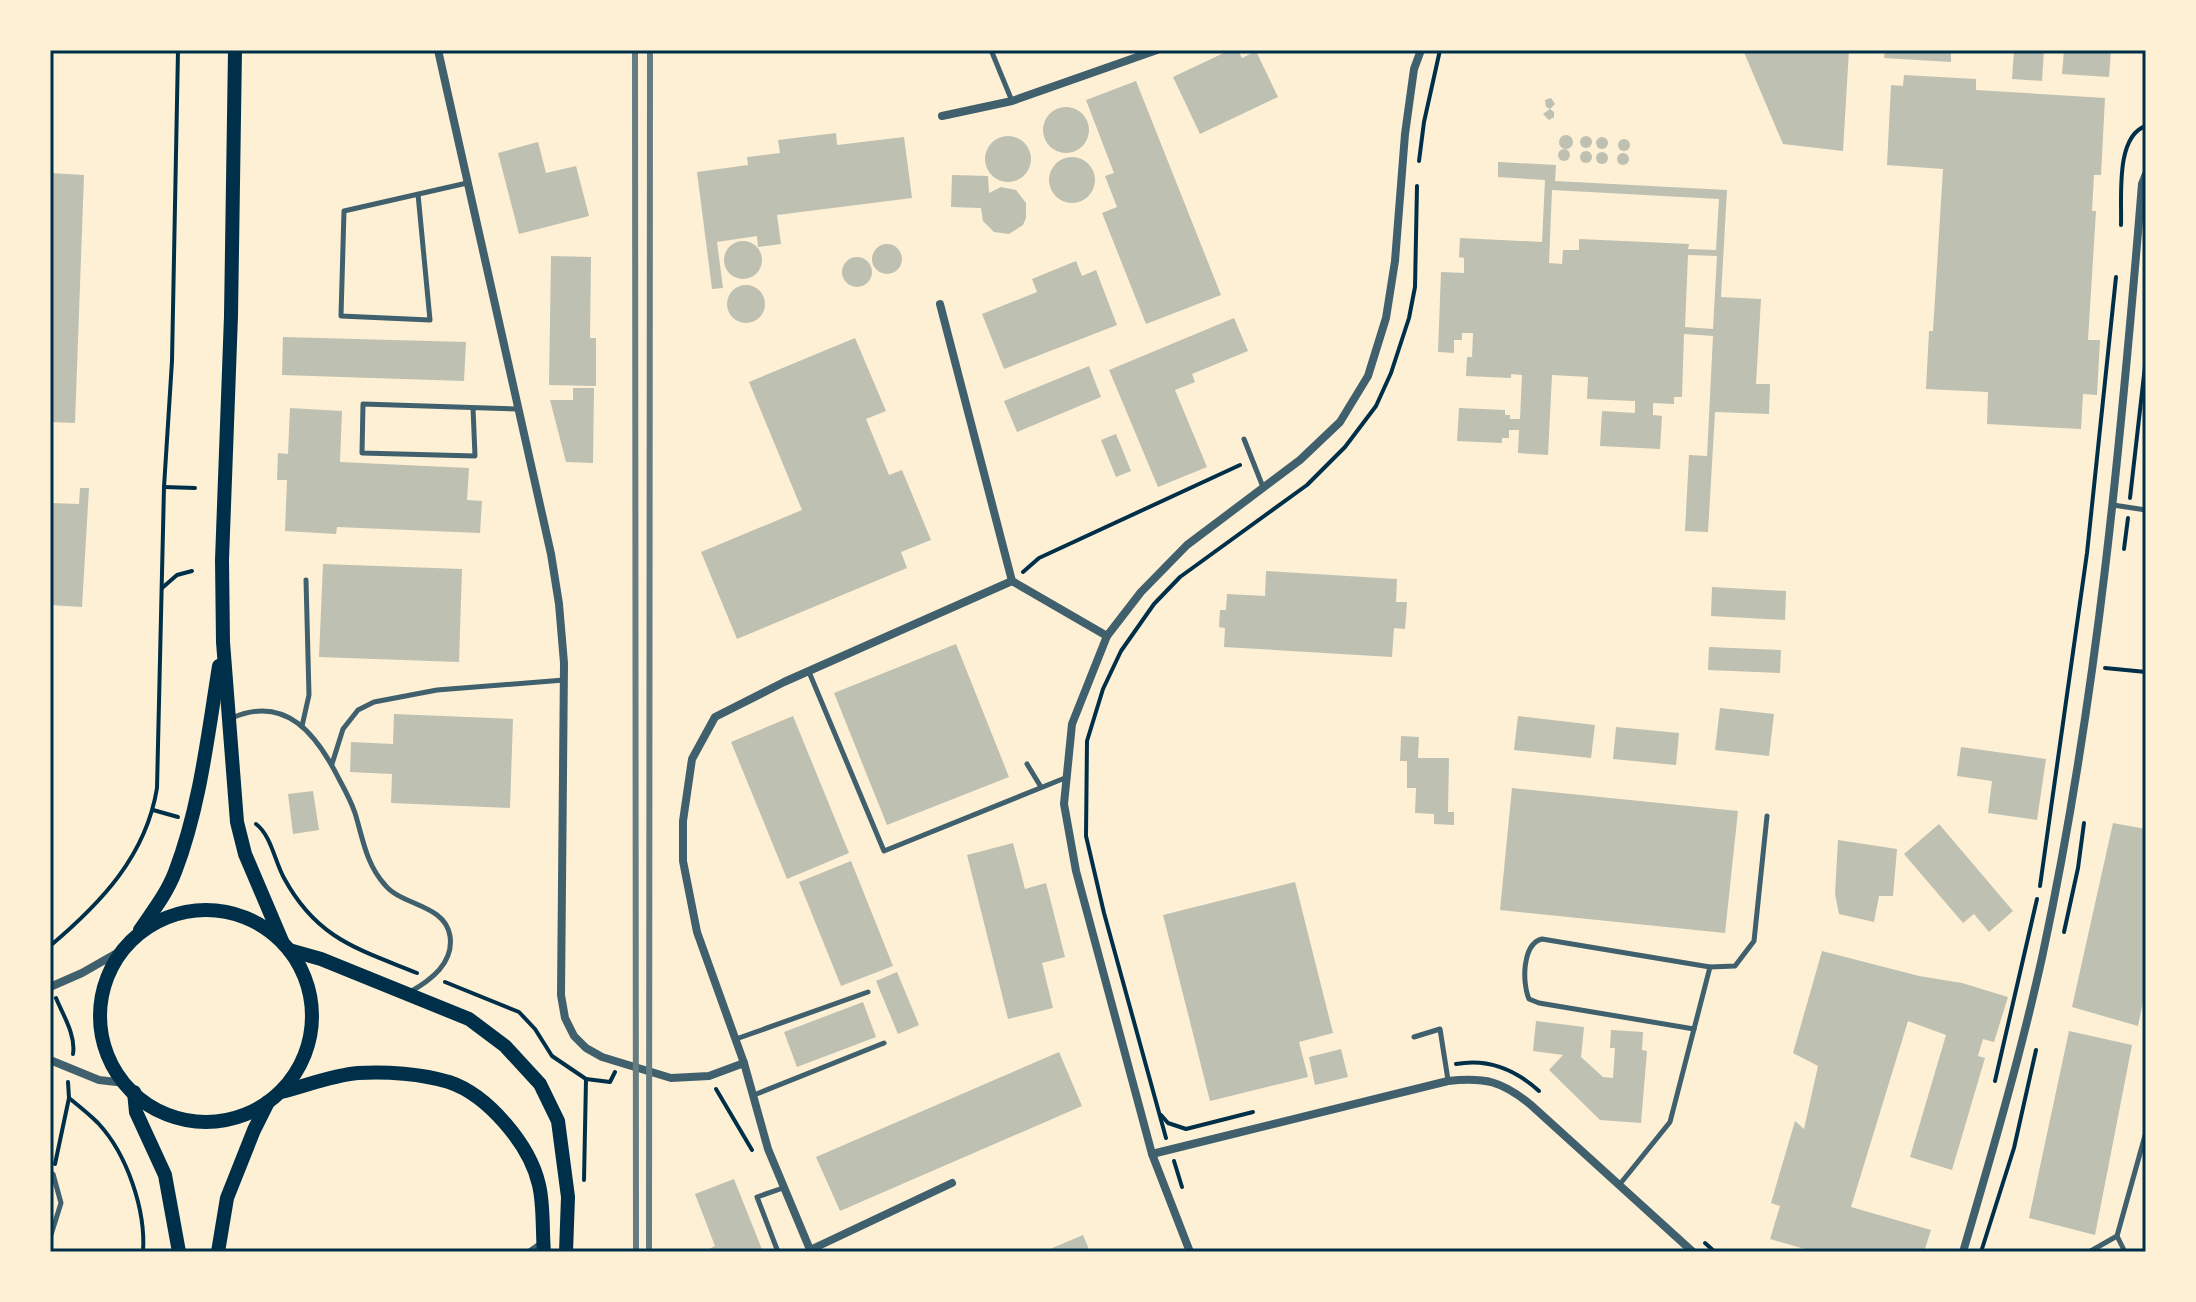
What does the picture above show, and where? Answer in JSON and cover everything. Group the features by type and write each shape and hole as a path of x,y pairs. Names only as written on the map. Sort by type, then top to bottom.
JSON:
{"main road":[{"path":"218,1252 227,1198 254,1130 275,1096 302,1062 313,1019 307,983 286,946 245,854 237,822 223,642 222,560 231,316 235,50"},
{"path":"223,642 203,764 175,872 160,902 111,969 103,990 100,1010 105,1047 112,1063 130,1088 167,1114 188,1120 232,1119 275,1096 357,1073 424,1077 452,1083 475,1095 510,1128 527,1154 539,1184 544,1247"},
{"path":"128,944 151,925 169,916 209,909 230,912 252,920 286,946 469,1019 505,1046 540,1084 558,1121 568,1197 566,1252"},
{"path":"130,1088 136,1112 165,1175 179,1252"}],"street":[{"path":"438,50 559,604 564,680 561,995 565,1018 574,1036 586,1048 602,1057 671,1078 709,1076 744,1063"},
{"path":"942,116 1012,101 1157,50"},
{"path":"1190,1252 1152,1154 1076,871 1064,804 1072,724 1107,636 1141,592 1187,545 1300,460 1340,422 1368,376 1386,318 1395,261 1414,69 1421,50"},
{"path":"1963,1252 1995,1145 2042,955 2069,819 2113,505 2142,184 2146,174"},
{"path":"940,304 1012,581 1107,636"},
{"path":"952,1183 810,1251 768,1149 744,1063 697,932 683,861 683,821 692,759 715,717 1012,581"},
{"path":"50,987 82,973 128,944"},
{"path":"50,1060 70,1070 130,1088"},
{"path":"1152,1154 1448,1081 1479,1080 1504,1085 1531,1105 1693,1252"}],"lane":[{"path":"991,50 1012,101"},
{"path":"418,194 430,320 341,316 344,211 418,194 467,183"},
{"path":"473,408 475,456 362,453 363,404 518,409"},
{"path":"1244,439 1263,487"},
{"path":"2113,505 2146,510"},
{"path":"302,726 309,695 306,580"},
{"path":"809,672 884,851 1065,778"},
{"path":"332,764 343,729 358,710 374,702 437,690 564,680"},
{"path":"229,719 262,709 274,711 302,726 320,743 332,764 354,811 366,857 384,885 400,899 429,909 442,919 450,933 450,949 443,965 426,982 405,994"},
{"path":"1027,764 1041,787"},
{"path":"1694,1029 1529,999 1524,988 1529,947 1534,941 1542,939 1710,967 1735,966 1754,941 1767,816"},
{"path":"1619,1185 1670,1122 1710,967"},
{"path":"736,1040 868,992"},
{"path":"1414,1037 1440,1029 1448,1081"},
{"path":"754,1095 884,1043"},
{"path":"2125,1252 2117,1236 2146,1132"},
{"path":"50,1238 61,1203 52,1174"},
{"path":"778,1252 757,1197 784,1187"},
{"path":"2089,1252 2117,1236"},
{"path":"528,1252 544,1247"}],"path":[{"path":"50,946 105,896 124,872 153,810 159,742 164,487 172,361 178,50"},
{"path":"1186,1199 1104,913 1086,836 1087,741 1103,689 1121,651 1154,604 1180,577 1307,485 1345,447 1376,406 1391,373 1409,318 1415,287 1418,174 1424,122 1440,50"},
{"path":"2121,225 2123,166 2128,141 2133,133 2146,126"},
{"path":"1995,1081 2040,888 2087,553 2116,277"},
{"path":"1012,581 1039,558 1252,459"},
{"path":"164,487 195,488"},
{"path":"162,588 177,575 192,571"},
{"path":"2090,666 2146,672"},
{"path":"50,987 69,1028 74,1047 67,1089 69,1098 52,1174"},
{"path":"1446,1066 1466,1062 1504,1068 1523,1078 1546,1097"},
{"path":"709,1076 754,1154"},
{"path":"584,1190 586,1079"},
{"path":"69,1098 99,1124 129,1175 142,1229 143,1252"},
{"path":"1159,1112 1168,1123 1186,1129 1262,1110"},
{"path":"1981,1252 2014,1148"},
{"path":"1705,1242 1715,1252"}],"building":[{"path":"1230,50 1238,50 1242,58 1256,51 1278,97 1200,134 1173,77"},
{"path":"1743,50 1849,50 1843,151 1783,144"},
{"path":"1885,50 1951,50 1951,62 1884,58"},
{"path":"2014,50 2044,50 2042,81 2012,79"},
{"path":"2064,50 2111,50 2109,77 2062,74"},
{"path":"1904,75 1976,79 1976,90 2105,98 2101,175 2094,175 2092,211 2096,211 2088,340 2100,340 2097,395 2083,394 2081,429 1987,424 1988,392 1926,389 1929,331 1933,331 1943,169 1887,165 1891,85 1903,86"},
{"path":"1136,81 1221,295 1146,324 1102,213 1117,207 1105,176 1114,173 1086,100"},
{"path":"1551,98 1555,104 1550,109 1546,107 1545,100"},
{"path":"1066,107 1083,113 1089,130 1083,147 1066,153 1049,147 1043,130 1049,113"},
{"path":"1550,109 1554,117 1549,120 1543,114"},
{"path":"836,133 837,145 904,137 912,198 777,215 781,244 758,247 757,236 717,242 723,288 712,289 697,172 748,165 747,157 780,153 778,140"},
{"path":"1566,135 1573,142 1566,149 1559,142"},
{"path":"1008,136 1024,143 1031,159 1024,175 1008,182 992,175 985,159 992,143"},
{"path":"1581,137 1591,137 1591,147 1581,147"},
{"path":"1597,138 1607,138 1607,148 1597,148"},
{"path":"1619,140 1629,140 1629,150 1619,150"},
{"path":"538,142 546,173 576,166 589,216 519,234 498,153"},
{"path":"1559,150 1569,150 1569,160 1559,160"},
{"path":"1581,152 1591,152 1591,162 1581,162"},
{"path":"1597,153 1607,153 1607,163 1597,163"},
{"path":"1618,154 1628,154 1628,164 1618,164"},
{"path":"1072,157 1089,163 1095,180 1089,197 1072,203 1055,197 1049,180 1055,163"},
{"path":"1498,162 1556,165 1555,181 1727,190 1721,297 1761,299 1756,384 1770,384 1769,414 1715,412 1708,532 1685,531 1689,455 1707,456 1713,336 1684,334 1682,397 1674,397 1674,404 1653,403 1653,415 1662,416 1660,449 1600,446 1602,411 1635,413 1635,401 1587,399 1588,377 1552,375 1548,455 1518,453 1519,430 1509,430 1509,438 1502,438 1502,443 1457,441 1459,408 1505,410 1505,415 1510,415 1510,419 1520,419 1522,375 1511,374 1511,378 1466,376 1467,357 1472,357 1473,333 1462,333 1462,340 1454,340 1454,353 1438,352 1441,272 1464,273 1464,258 1459,257 1460,238 1542,242 1545,180 1498,177","holes":["1552,190 1719,199 1716,250 1688,249 1689,244 1579,239 1579,250 1563,250 1562,264 1549,263","1688,255 1717,256 1713,329 1685,327"]},
{"path":"50,173 84,175 75,423 50,422"},
{"path":"952,175 988,176 989,193 1001,187 1016,190 1026,203 1023,225 1009,234 994,232 983,221 981,208 951,207"},
{"path":"743,241 756,247 762,260 756,273 743,279 730,273 724,260 730,247"},
{"path":"887,244 898,248 902,259 898,270 887,274 876,270 872,259 876,248"},
{"path":"551,256 591,257 590,338 596,338 596,386 549,385"},
{"path":"857,257 868,261 872,272 868,283 857,287 846,283 842,272 846,261"},
{"path":"1076,261 1082,276 1096,270 1117,325 1004,369 982,314 1037,292 1032,279"},
{"path":"746,285 759,291 765,304 759,317 746,323 733,317 727,304 733,291"},
{"path":"1234,318 1248,351 1192,374 1195,382 1175,390 1207,467 1158,487 1109,370"},
{"path":"283,337 466,342 464,381 282,375"},
{"path":"855,338 886,411 866,419 889,475 902,470 931,540 901,552 907,568 737,639 701,552 802,510 749,382"},
{"path":"1089,366 1101,397 1017,432 1004,401"},
{"path":"573,388 594,388 593,463 566,462 550,400 573,400"},
{"path":"290,408 342,411 340,462 469,468 467,500 482,501 480,533 337,527 336,534 285,531 287,480 277,480 278,453 288,454"},
{"path":"1116,434 1131,471 1116,477 1101,440"},
{"path":"80,488 89,488 82,607 50,605 50,503 79,504"},
{"path":"323,564 462,569 459,662 319,657"},
{"path":"1266,571 1397,579 1396,602 1407,602 1405,629 1394,628 1392,657 1224,647 1225,628 1219,627 1220,610 1226,610 1227,594 1265,596"},
{"path":"1712,587 1786,591 1785,620 1711,616"},
{"path":"956,644 1009,777 887,825 834,693"},
{"path":"1709,647 1781,650 1780,673 1708,670"},
{"path":"1720,708 1774,714 1769,756 1715,750"},
{"path":"394,714 513,719 510,808 391,803 392,774 350,772 351,742 393,744"},
{"path":"793,716 849,853 787,879 731,742"},
{"path":"1518,716 1595,725 1591,758 1514,750"},
{"path":"1616,727 1679,733 1676,765 1613,759"},
{"path":"1401,736 1419,737 1418,758 1449,758 1448,812 1454,812 1454,825 1434,824 1434,814 1415,813 1416,788 1407,788 1407,761 1400,761"},
{"path":"1961,747 2046,759 2037,820 1988,813 1992,781 1957,776"},
{"path":"1512,788 1738,811 1725,933 1500,910"},
{"path":"313,791 319,830 293,834 288,794"},
{"path":"2113,823 2146,829 2146,987 2138,1026 2072,1007"},
{"path":"1939,824 2013,911 1989,932 1974,914 1963,923 1904,854"},
{"path":"1838,840 1897,849 1893,896 1879,896 1874,922 1839,914 1835,894"},
{"path":"1013,843 1025,889 1046,883 1065,957 1042,963 1053,1008 1008,1019 967,855"},
{"path":"851,861 893,966 841,986 799,882"},
{"path":"1295,882 1333,1033 1299,1042 1308,1077 1210,1101 1163,915"},
{"path":"1822,951 1919,976 1962,983 2008,997 1994,1042 1983,1039 1978,1056 1985,1058 1952,1170 1910,1157 1946,1035 1908,1021 1851,1207 1931,1230 1924,1252 1815,1252 1770,1239 1780,1206 1771,1203 1795,1121 1804,1129 1818,1066 1793,1053"},
{"path":"897,972 919,1025 898,1034 876,981"},
{"path":"863,1002 876,1037 797,1067 784,1032"},
{"path":"1536,1021 1584,1027 1581,1057 1603,1077 1613,1078 1615,1048 1610,1048 1611,1030 1643,1032 1642,1050 1647,1051 1641,1123 1600,1120 1549,1070 1563,1055 1533,1051"},
{"path":"2069,1031 2132,1045 2095,1235 2029,1218"},
{"path":"1341,1049 1348,1077 1315,1085 1309,1057"},
{"path":"1059,1052 1082,1106 840,1211 816,1157"},
{"path":"734,1179 763,1252 707,1250 715,1246 695,1194"},
{"path":"1083,1235 1090,1252 1043,1252"}],"railway":[{"path":"635,50 636,1252"},
{"path":"649,1252 650,50"}]}
